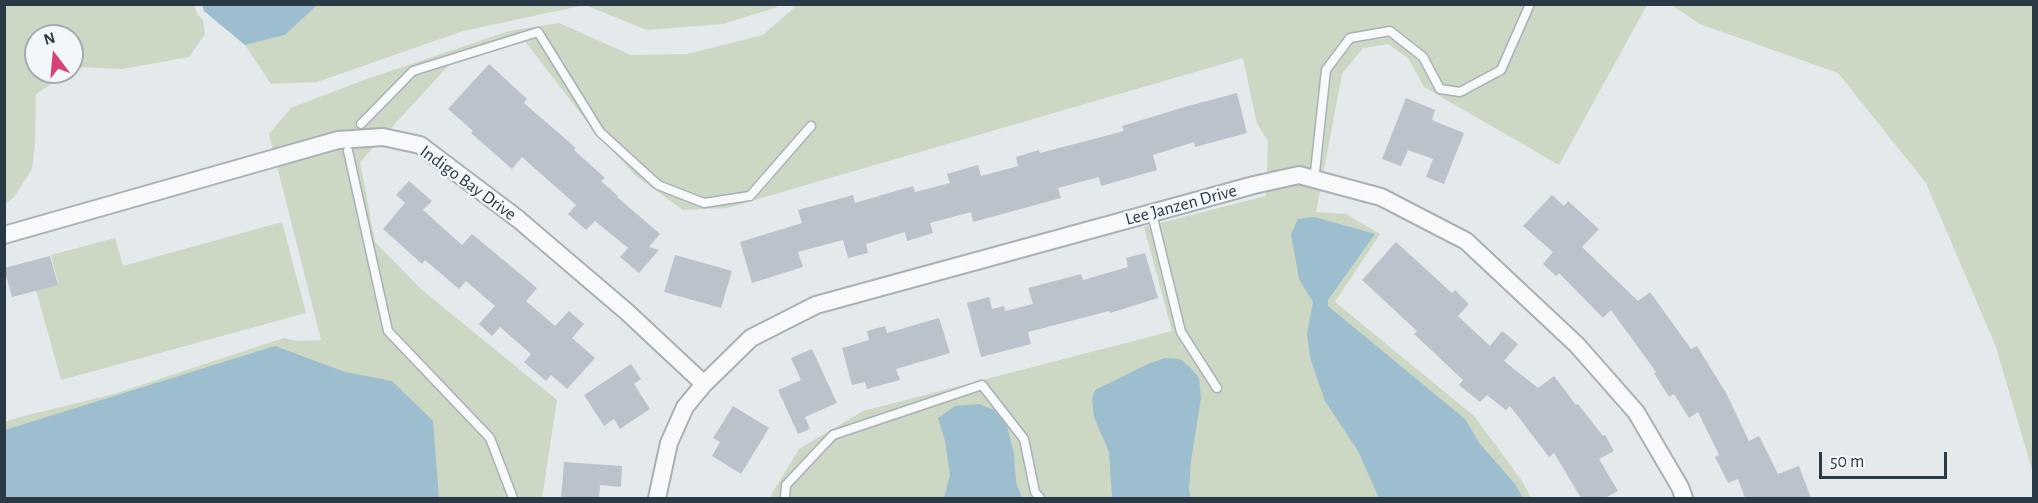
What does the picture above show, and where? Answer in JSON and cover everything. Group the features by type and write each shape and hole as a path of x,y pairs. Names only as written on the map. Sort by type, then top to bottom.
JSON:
{"street":[{"name":"Indigo Bay Drive","path":"4,235 338,140 382,137 420,145 518,219 627,312 704,384"},
{"name":"Lee Janzen Drive","path":"657,498 669,443 686,407 704,384 752,338 816,305 1254,185 1299,176 1381,196 1466,241 1577,345 1636,412 1680,487 1684,498"}],"lane":[{"path":"1315,172 1326,70 1350,38 1390,31 1423,57 1440,89 1460,92 1501,70 1530,4"},
{"path":"361,123 413,71 538,32 600,132 658,185 704,203 750,196 811,126"},
{"path":"348,151 388,331 489,438 513,498"},
{"path":"1154,218 1181,332 1217,388"},
{"path":"785,498 786,485 833,435 982,385 1024,439 1035,492 1040,498"}],"green space":[{"path":"5,4 194,5 203,20 205,34 189,57 122,69 84,67 84,24 24,24 24,84 51,84 36,94 32,169 14,197 5,204"},
{"path":"316,5 585,5 463,31 317,82 271,84 245,45 285,35"},
{"path":"585,5 778,5 723,24 647,30"},
{"path":"797,5 1647,5 1559,165 1424,87 1408,58 1388,44 1363,48 1342,74 1316,212 1346,214 1380,234 1335,302 1474,416 1522,481 1531,498 771,498 799,449 863,411 1172,331 1144,227 1266,196 1268,141 1257,124 1243,58 727,208 683,210 636,176 594,131 525,41 448,66 360,162 375,242 422,290 557,400 542,498 5,498 4,422 114,394 284,338 297,341 321,340 269,134 291,108 361,81 509,31 559,23 631,55 687,54 763,35"},
{"path":"1672,5 2033,5 2033,473 1996,347 1926,183 1838,73 1700,24"},
{"path":"282,222 306,313 61,380 36,290 58,283 51,255 115,238 123,266"}],"water":[{"path":"202,5 316,5 285,35 245,45 204,11"},
{"path":"1314,217 1375,234 1328,300 1328,306 1465,419 1480,444 1515,484 1523,498 1379,498 1358,451 1325,401 1310,357 1307,334 1313,302 1299,279 1291,234 1298,219"},
{"path":"275,346 345,372 392,381 433,421 439,498 5,498 5,430"},
{"path":"1166,358 1180,359 1199,378 1201,398 1191,461 1189,489 1191,498 1112,498 1109,452 1094,417 1092,399 1095,390 1150,363"},
{"path":"979,404 994,410 1007,426 1014,454 1016,482 1022,498 944,498 950,475 945,441 938,418 955,406"}],"building":[{"path":"489,64 527,99 524,103 576,148 574,150 605,178 601,181 617,197 660,234 649,247 659,250 639,273 620,257 628,248 595,221 586,230 568,214 576,205 522,157 512,169 448,109"},
{"path":"1237,93 1247,133 1195,147 1194,142 1153,155 1157,170 1101,186 1099,177 1058,188 1061,198 973,222 971,212 930,223 933,233 907,241 905,232 866,244 868,253 848,258 843,240 798,252 803,267 752,283 740,242 802,223 798,210 853,195 855,203 913,186 915,192 950,183 947,174 978,165 981,176 1018,166 1016,157 1124,131 1122,126"},
{"path":"1406,98 1435,110 1432,120 1464,133 1444,184 1426,177 1433,159 1408,150 1401,166 1382,159"},
{"path":"409,181 432,201 423,210 462,245 472,234 537,288 526,301 555,326 569,311 584,324 572,338 595,358 567,389 551,375 546,381 524,362 531,354 500,327 492,336 479,324 495,306 466,281 459,289 425,260 422,264 383,229 405,203 396,195"},
{"path":"1552,195 1564,206 1568,201 1599,229 1582,247 1638,301 1650,292 1691,349 1697,346 1726,393 1749,441 1759,436 1778,474 1799,466 1811,498 1745,498 1738,479 1728,483 1715,457 1719,455 1698,412 1689,418 1674,394 1669,397 1654,373 1656,372 1611,310 1603,318 1559,273 1556,276 1543,264 1553,252 1523,226"},
{"path":"1396,242 1452,293 1455,290 1469,304 1458,316 1490,346 1502,331 1518,344 1504,361 1538,388 1554,376 1576,405 1578,404 1603,436 1605,435 1614,451 1599,459 1618,491 1605,498 1581,498 1554,453 1549,457 1510,406 1506,410 1487,395 1480,402 1459,385 1463,380 1414,334 1417,331 1362,280"},
{"path":"1145,253 1158,298 1110,313 1109,311 1028,332 1031,344 981,357 967,303 989,297 992,309 1004,306 1005,311 1033,304 1028,288 1081,274 1083,280 1128,267 1126,258"},
{"path":"675,255 732,271 721,308 664,292"},
{"path":"50,256 58,285 12,297 4,268"},
{"path":"939,318 950,353 896,369 900,380 867,389 865,382 852,385 842,348 869,340 867,331 885,326 887,333"},
{"path":"812,349 837,403 805,417 810,429 798,434 778,390 801,380 791,358"},
{"path":"631,364 641,379 634,384 650,409 620,429 614,419 604,426 584,395"},
{"path":"733,406 769,428 741,474 712,456 720,442 713,438"},
{"path":"564,462 622,466 621,487 600,485 599,498 561,498"}]}
